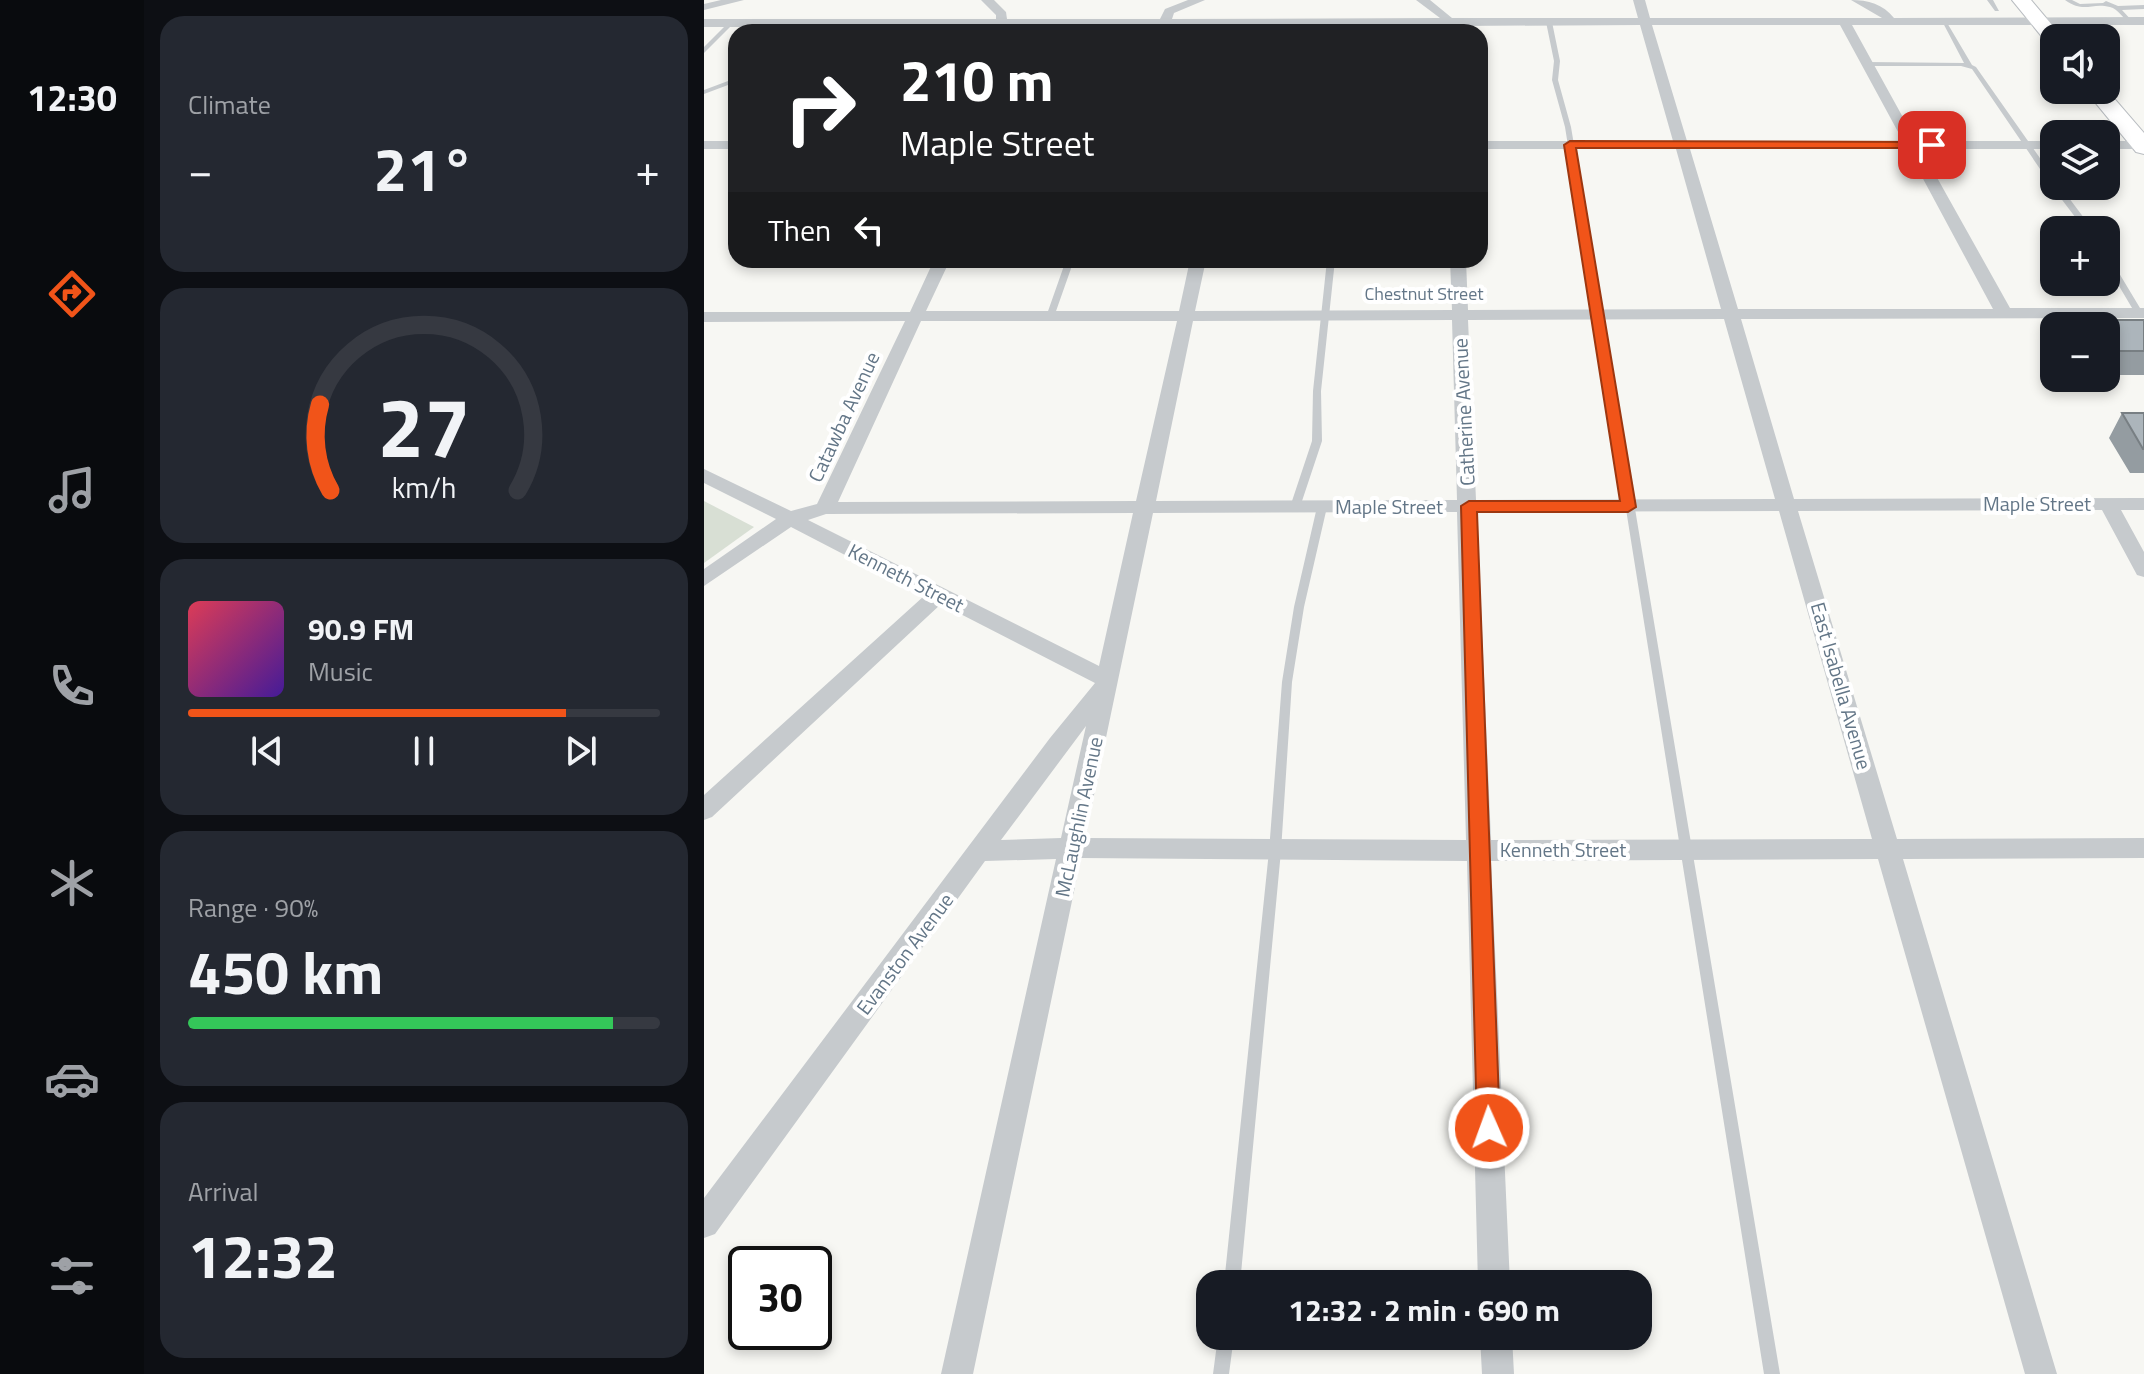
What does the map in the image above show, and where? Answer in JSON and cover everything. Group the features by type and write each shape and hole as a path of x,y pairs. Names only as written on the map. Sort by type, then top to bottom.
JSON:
{"main road":[{"path":"2021,0 2039,22"},
{"path":"2108,104 2143,145"}],"street":[{"path":"704,7 738,0"},
{"path":"987,0 1002,14 1001,23"},
{"path":"1159,24 1169,11 1199,0"},
{"path":"1422,0 1440,11 1448,24"},
{"path":"1857,0 1883,12 1891,22"},
{"path":"1488,25 1549,22 1646,6 1844,22 2137,22"},
{"name":"East Isabella Avenue","path":"1646,6 1683,145 2041,1374"},
{"path":"1844,22 2004,313"},
{"path":"704,23 1023,24"},
{"path":"704,145 728,145"},
{"path":"1488,145 2040,145"},
{"path":"2120,145 2143,145"},
{"name":"Catawba Avenue","path":"704,579 791,518 825,508 938,268"},
{"name":"McLaughlin Avenue","path":"957,1374 1196,268"},
{"name":"Catherine Avenue","path":"1458,268 1494,1270"},
{"name":"Chestnut Street","path":"704,317 917,314 2142,313"},
{"name":"Kenneth Street","path":"704,475 1107,683"},
{"path":"2108,504 2144,570"},
{"name":"Maple Street","path":"825,508 2144,504"},
{"path":"704,810 938,595"},
{"name":"Evanston Avenue","path":"704,1223 982,851 1058,744 1107,683"},
{"name":"Kenneth Street","path":"982,851 1073,848 1275,851 2144,848"},
{"path":"1497,1350 1498,1374"}],"lane":[{"path":"1990,0 1997,10"},
{"path":"2068,0 2079,6 2144,7"},
{"path":"2103,0 2137,22"},
{"path":"1549,22 1557,61 1555,80 1570,145 1772,1374"},
{"path":"1944,22 1969,66"},
{"path":"704,51 728,26"},
{"path":"704,36 714,41"},
{"path":"1866,64 1974,68 2040,162"},
{"path":"704,92 728,83"},
{"path":"1051,314 1067,268"},
{"path":"1295,507 1317,441 1316,404 1330,268"},
{"path":"2120,279 2142,313"},
{"path":"1233,1270 1275,851 1287,682 1299,607 1322,507"},
{"path":"1221,1374 1224,1350"}],"shaded area":[{"path":"704,501 754,527 704,563"}],"building":[{"path":"2120,320 2144,320 2144,351 2120,351"},
{"path":"2122,413 2144,413 2144,449 2143,449"}],"route":[{"path":"1489,1128 1469,506 1628,507 1570,145 1932,145"}]}
